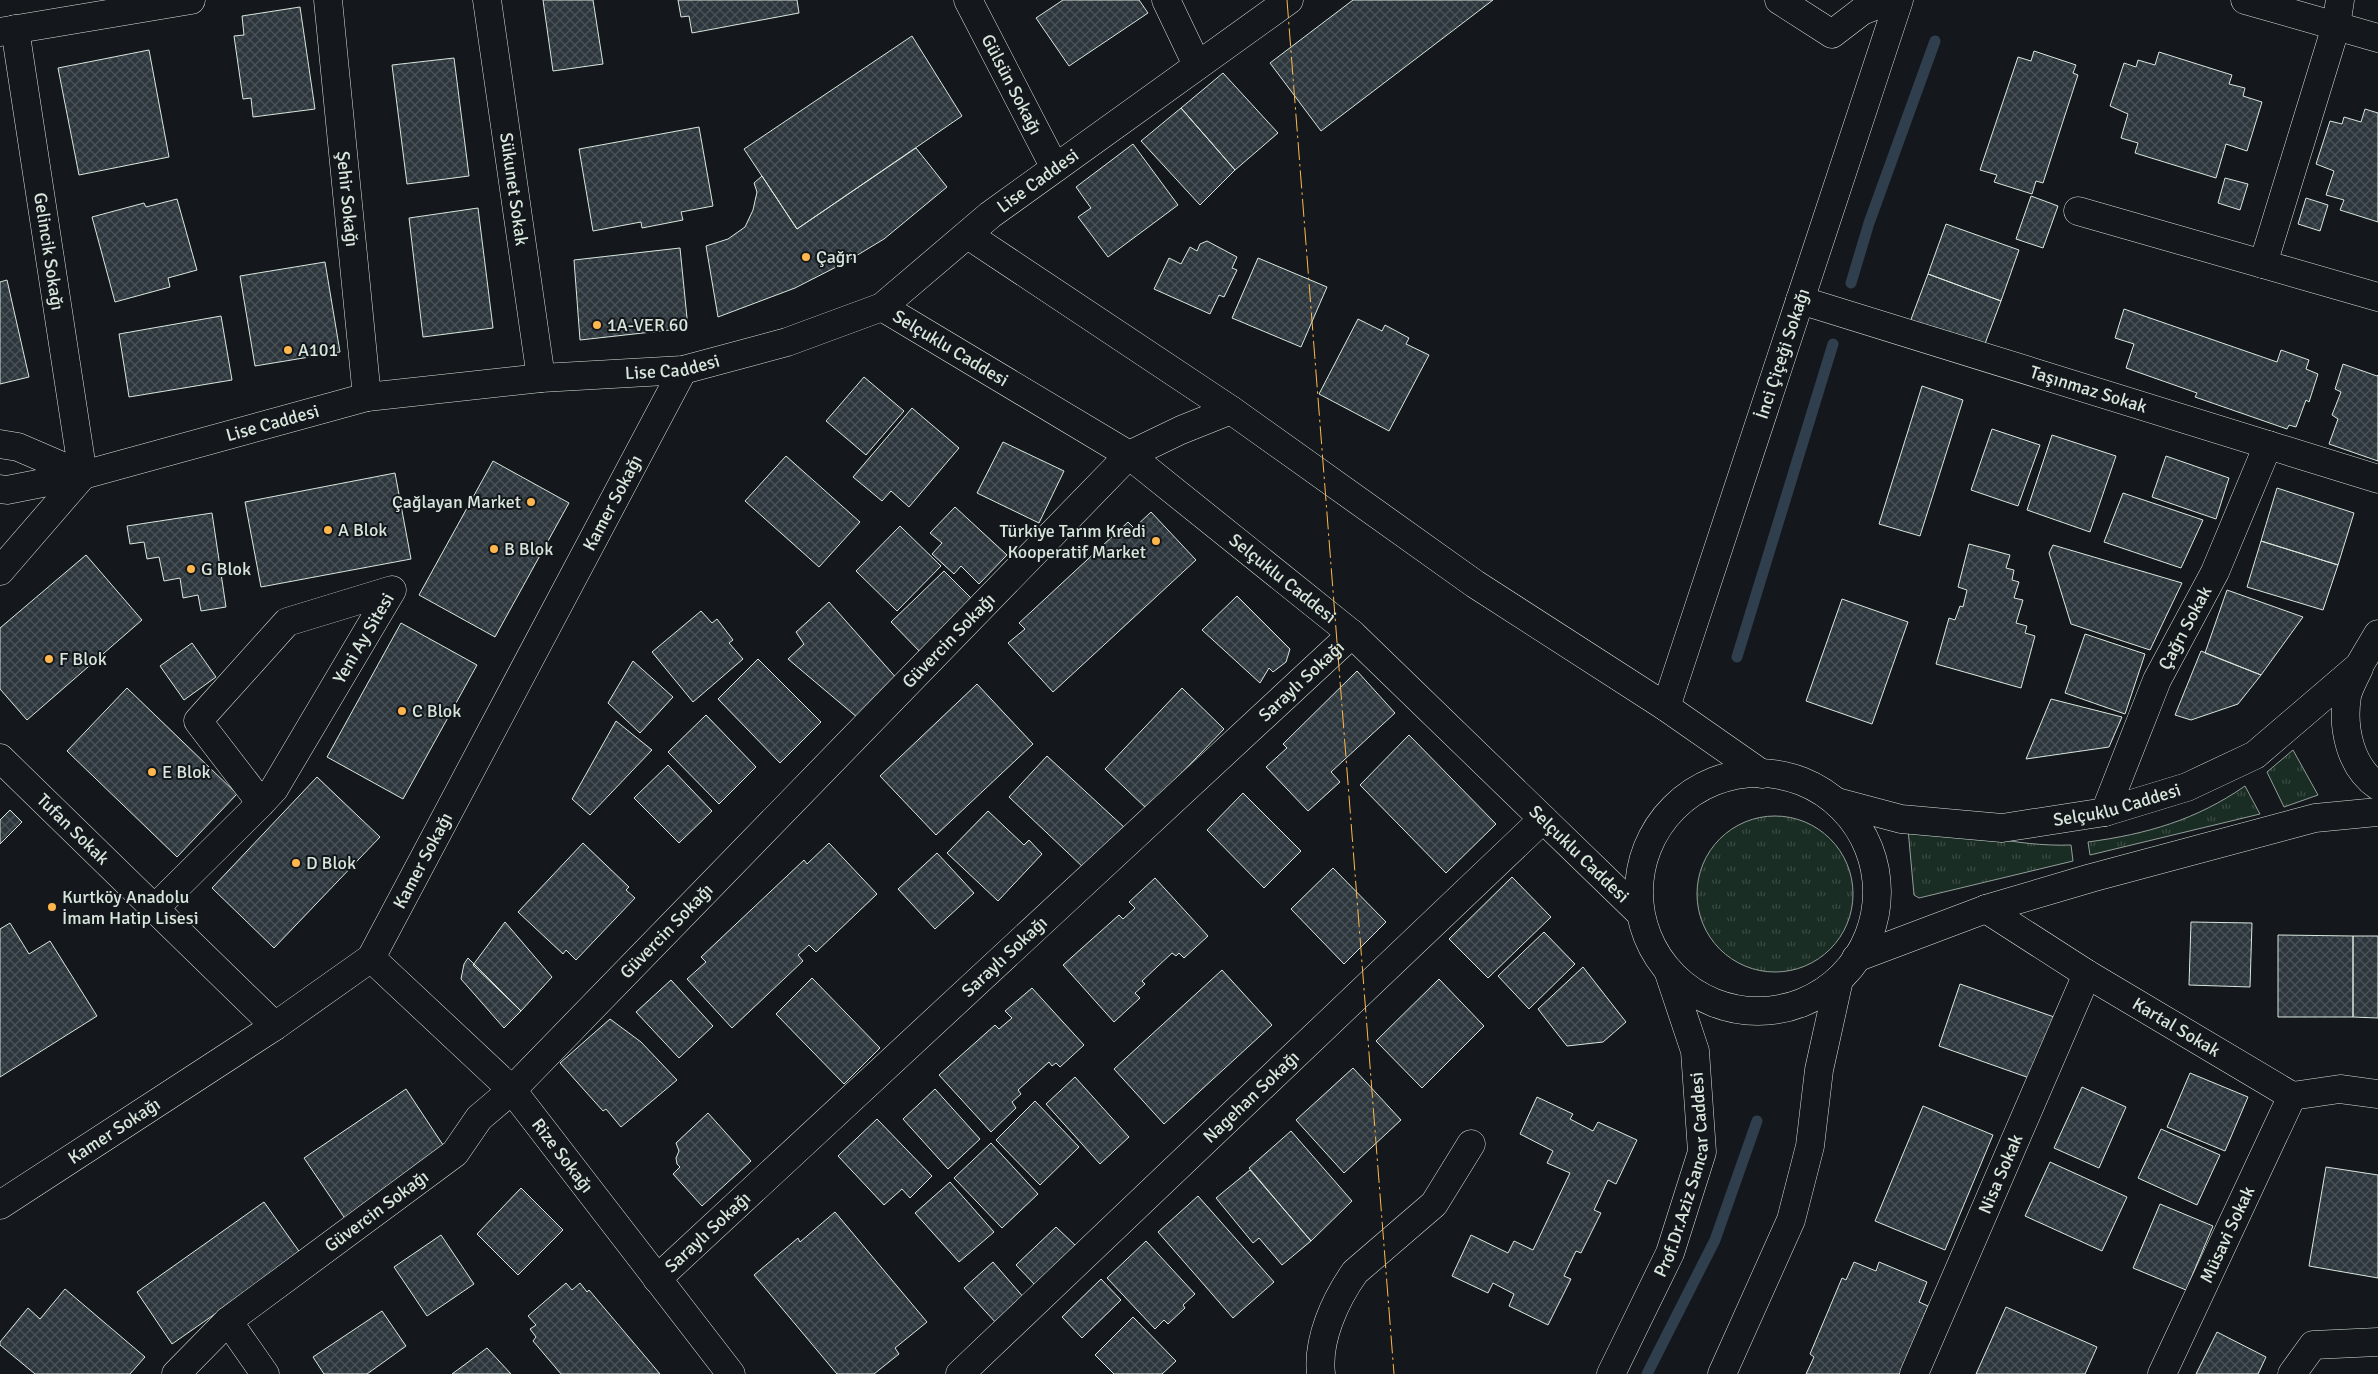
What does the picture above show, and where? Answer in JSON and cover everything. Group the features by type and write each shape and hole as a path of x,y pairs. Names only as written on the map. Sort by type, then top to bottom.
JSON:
{"street":[{"path":"8,30 191,0"},
{"name":"Şehir Sokağı","path":"328,0 367,397"},
{"name":"Sükunet Sokak","path":"487,0 541,378"},
{"name":"Gülsün Sokağı","path":"968,0 1055,168"},
{"path":"1166,0 1196,65"},
{"name":"Lise Caddesi","path":"0,489 7,490 83,475 367,397 541,378 683,370 787,342 882,307 990,215 1196,65 1289,0"},
{"path":"1779,0 1832,34 1862,11 1890,0"},
{"name":"İnci Çiçeği Sokağı","path":"1666,708 1899,0"},
{"path":"2245,0 2338,13 2378,38"},
{"path":"2264,264 2338,13"},
{"name":"Gelincik Sokağı","path":"8,30 83,475"},
{"path":"2078,211 2378,297"},
{"path":"968,235 1231,410 1475,584 1666,708 1762,774"},
{"name":"Taşınmaz Sokak","path":"1800,300 2378,479"},
{"name":"Selçuklu Caddesi","path":"882,307 1129,455 1352,634 1637,910"},
{"name":"Kamer Sokağı","path":"0,1205 275,1026 371,958 683,370"},
{"path":"1129,455 1181,430 1231,410"},
{"path":"0,444 18,447 83,475 0,571"},
{"name":"Çağrı Sokak","path":"2105,812 2157,680 2215,572 2268,444"},
{"name":"Güvercin Sokağı","path":"176,1374 228,1321 455,1153 479,1118 512,1090 1129,455"},
{"name":"Yeni Ay Sitesi","path":"154,909 261,803 274,789 392,590 286,622 198,721 261,803"},
{"name":"Saraylı Sokağı","path":"657,1279 1352,634"},
{"path":"2378,634 2359,666 2347,694 2345,726 2353,756 2371,782 2378,786"},
{"path":"2359,666 2378,646"},
{"name":"Selçuklu Caddesi","path":"1837,802 1901,819 2002,828 2105,812 2188,787 2255,755 2359,666"},
{"name":"Tufan Sokak","path":"0,758 275,1026"},
{"path":"1722,1374 1791,1220 1810,1146 1819,1070 1838,984 1863,948 1877,911 1879,894 1878,872 1866,836 1857,823 1837,802 1817,789 1791,778 1762,774 1730,776 1712,782 1677,806 1663,821 1644,853 1636,893 1637,910 1643,931 1654,951 1668,968 1688,987 1710,1001 1734,1008 1764,1009 1789,1007 1813,1000 1838,984"},
{"path":"1856,958 1986,909 2100,876 2315,818 2378,812"},
{"name":"Nagehan Sokağı","path":"960,1374 1543,819"},
{"name":"Kartal Sokak","path":"1986,909 2088,974 2292,1096"},
{"name":"Rize Sokağı","path":"371,958 512,1090 731,1374"},
{"name":"Prof.Dr.Aziz Sancar Caddesi","path":"1611,1374 1670,1254 1702,1152 1695,1051 1668,968"},
{"name":"Nisa Sokak","path":"1914,1374 2088,974"},
{"path":"2292,1096 2340,1089 2378,1094"},
{"name":"Müsavi Sokak","path":"2162,1374 2292,1096"},
{"path":"1321,1374 1319,1360 1324,1334 1347,1283 1355,1272 1434,1204 1471,1144"},
{"path":"228,1321 265,1374"},
{"path":"2292,1374 2312,1345 2378,1342"}],"green space":[{"path":"2293,750 2318,795 2284,807 2267,772"},
{"path":"2245,786 2260,814 2090,855 2088,842 2131,835 2170,824 2208,808"},
{"path":"1767,816 1783,816 1798,819 1812,825 1835,844 1844,857 1850,871 1853,894 1852,909 1844,931 1825,954 1812,963 1798,969 1783,972 1767,972 1752,969 1738,963 1715,944 1706,931 1700,917 1697,902 1697,886 1700,871 1706,857 1725,834 1738,825 1752,819"},
{"path":"1907,818 2009,841 2071,845 2073,861 1919,898 1914,895"}],"building":[{"path":"543,0 593,0 603,64 553,71"},
{"path":"678,0 797,0 799,13 692,33 689,16 681,17"},
{"path":"1063,0 1139,0 1148,13 1069,66 1036,18"},
{"path":"1353,0 1493,0 1321,131 1270,63"},
{"path":"300,7 315,109 253,117 251,98 243,99 234,36 244,35 242,16"},
{"path":"912,36 962,116 797,229 744,149"},
{"path":"149,50 169,157 79,175 58,68"},
{"path":"2034,51 2076,65 2073,73 2078,75 2043,183 2036,181 2032,194 1994,182 1997,175 1980,170 2018,57 2031,61"},
{"path":"2159,52 2232,75 2229,84 2245,88 2243,96 2262,102 2247,151 2226,144 2216,178 2135,153 2138,143 2121,138 2128,114 2110,106 2124,63 2136,67 2138,60 2155,65"},
{"path":"454,58 469,176 407,184 392,65"},
{"path":"1223,73 1278,133 1235,170 1181,108"},
{"path":"1181,108 1235,170 1200,205 1141,141"},
{"path":"2365,109 2378,113 2378,222 2340,210 2344,200 2326,195 2334,171 2316,164 2330,121 2342,124 2344,117 2361,122"},
{"path":"699,127 713,206 681,212 683,220 642,228 641,222 593,231 579,149"},
{"path":"1133,144 1178,205 1108,257 1078,217 1091,208 1076,187"},
{"path":"916,148 947,187 884,239 846,262 795,288 718,317 706,246 728,239 745,227 753,210 757,192 754,183 762,176 797,229"},
{"path":"2225,178 2248,184 2240,210 2218,203"},
{"path":"2031,196 2058,206 2043,248 2016,239"},
{"path":"2306,198 2328,205 2320,231 2298,224"},
{"path":"177,199 197,270 168,278 170,287 115,302 92,217 144,203 146,207"},
{"path":"478,208 493,328 423,337 409,218"},
{"path":"1946,224 2019,250 2001,301 1928,274"},
{"path":"1207,241 1237,257 1232,268 1237,270 1224,297 1219,295 1210,314 1154,289 1169,258 1181,264 1190,247 1197,251 1200,244"},
{"path":"680,248 688,328 580,340 574,260"},
{"path":"1258,258 1327,287 1301,347 1232,318"},
{"path":"325,262 340,352 255,366 240,276"},
{"path":"1928,274 2001,301 1983,349 1910,322"},
{"path":"7,280 29,377 0,384 0,282"},
{"path":"2124,309 2277,362 2281,350 2309,360 2306,369 2318,374 2309,402 2306,400 2296,427 2289,425 2287,429 2195,397 2197,393 2126,368 2134,344 2115,338"},
{"path":"221,316 232,380 129,397 119,334"},
{"path":"1358,319 1382,331 1385,325 1409,338 1406,344 1429,355 1389,431 1319,394"},
{"path":"2343,364 2378,375 2378,461 2329,444 2338,419 2332,415 2341,392 2335,389"},
{"path":"864,377 904,411 866,455 826,421"},
{"path":"1922,386 1963,400 1920,536 1879,524"},
{"path":"912,408 959,448 909,507 891,491 882,501 853,477"},
{"path":"1992,429 2040,445 2018,506 1971,490"},
{"path":"2052,435 2116,456 2090,532 2027,510"},
{"path":"1003,442 1064,471 1039,523 977,493"},
{"path":"786,456 860,522 819,567 745,501"},
{"path":"2166,456 2229,478 2216,519 2152,497"},
{"name":"B Blok","path":"493,461 569,503 495,637 419,595"},
{"name":"A Blok","path":"395,473 411,559 261,587 245,502"},
{"path":"2277,488 2354,513 2338,565 2261,541"},
{"path":"2123,493 2203,520 2181,568 2104,542"},
{"path":"955,507 1007,555 979,584 961,566 954,574 932,554 942,543 930,533"},
{"path":"1151,512 1196,560 1053,692 1008,643 1025,629 1019,623 1128,522 1134,528"},
{"name":"G Blok","path":"212,513 226,607 201,611 198,595 183,598 180,578 164,581 159,557 147,559 144,542 130,544 127,526"},
{"path":"900,526 941,566 897,611 856,571"},
{"path":"2261,541 2338,565 2323,610 2247,587"},
{"path":"1969,544 2010,555 2006,568 2014,570 2012,580 2019,582 2014,598 2023,600 2016,623 2027,626 2025,633 2035,636 2021,688 1936,664 1949,618 1955,620 1960,606 1963,607 1967,590 1958,587"},
{"path":"2053,545 2182,583 2150,650 2071,624 2049,553"},
{"name":"F Blok","path":"86,555 142,620 27,720 0,689 0,628"},
{"path":"944,571 974,601 921,653 891,622"},
{"path":"2227,590 2303,617 2261,675 2205,653"},
{"path":"1237,596 1290,649 1286,662 1273,672 1269,668 1260,683 1202,630"},
{"path":"1842,599 1908,622 1872,724 1806,701"},
{"path":"829,602 899,681 858,718 788,659 804,644 796,632"},
{"path":"701,611 712,623 717,619 733,640 729,643 743,659 693,702 652,652"},
{"name":"C Blok","path":"401,623 477,665 403,799 327,757"},
{"path":"2085,634 2145,654 2125,714 2065,693"},
{"path":"192,643 216,677 184,700 160,666"},
{"path":"2201,651 2261,675 2238,704 2191,720 2175,715"},
{"path":"758,659 821,722 780,763 718,699"},
{"path":"633,661 673,697 640,733 608,703"},
{"path":"1357,671 1395,713 1331,772 1340,782 1308,811 1266,767 1287,748 1283,744"},
{"path":"977,684 1033,744 936,835 880,776"},
{"name":"E Blok","path":"127,688 237,794 177,857 67,751"},
{"path":"1182,688 1224,729 1147,809 1105,769"},
{"path":"2051,699 2122,717 2109,747 2026,759"},
{"path":"706,715 756,767 719,804 668,752"},
{"path":"616,721 652,750 590,815 572,799"},
{"path":"1409,735 1496,824 1446,873 1360,785"},
{"path":"1047,756 1125,828 1085,869 1009,797"},
{"path":"668,765 712,811 679,843 634,798"},
{"name":"D Blok","path":"317,777 380,837 274,948 212,888"},
{"path":"1243,793 1301,851 1264,888 1207,830"},
{"path":"10,810 22,822 0,844 0,820"},
{"path":"988,811 1024,845 1029,840 1042,854 998,901 947,853"},
{"path":"583,843 629,887 626,890 635,898 576,960 566,950 563,954 518,912"},
{"path":"829,843 877,894 816,952 809,945 798,955 803,961 732,1028 687,979 706,962 701,957 804,860 807,864"},
{"path":"937,853 974,893 935,929 898,889"},
{"path":"1333,868 1386,922 1344,964 1291,909"},
{"path":"1512,877 1551,917 1488,978 1449,939"},
{"path":"1155,878 1208,936 1184,958 1179,953 1176,956 1172,953 1142,981 1145,984 1135,993 1140,998 1114,1022 1063,965 1119,915 1123,919 1135,908 1129,902"},
{"path":"505,922 552,977 521,1011 473,965"},
{"path":"2191,922 2252,923 2250,987 2189,985"},
{"path":"10,923 29,954 50,941 97,1016 0,1077 0,929"},
{"path":"1544,932 1575,964 1529,1009 1498,976"},
{"path":"2278,935 2353,936 2353,1017 2278,1017"},
{"path":"2353,936 2378,936 2378,1018 2353,1017"},
{"path":"468,958 521,1011 504,1028 461,979 464,964"},
{"path":"1583,967 1626,1022 1603,1042 1567,1046 1538,1009"},
{"path":"1222,970 1272,1025 1164,1124 1114,1069"},
{"path":"812,978 880,1048 844,1084 776,1014"},
{"path":"1439,979 1484,1026 1422,1088 1376,1041"},
{"path":"671,980 713,1026 679,1058 636,1012"},
{"path":"1960,984 2057,1018 2035,1080 1939,1046"},
{"path":"1032,988 1084,1045 1060,1067 1056,1063 1052,1066 1049,1062 1018,1090 1021,1094 1012,1102 1016,1108 991,1132 939,1075 995,1025 999,1029 1012,1018 1005,1011"},
{"path":"610,1019 641,1042 677,1080 621,1127 606,1109 603,1111 560,1063"},
{"path":"1353,1068 1401,1120 1344,1173 1296,1120"},
{"path":"2190,1073 2248,1097 2225,1151 2167,1127"},
{"path":"1075,1077 1129,1137 1100,1164 1046,1104"},
{"path":"2082,1087 2126,1107 2099,1168 2054,1148"},
{"path":"406,1089 449,1154 348,1223 304,1158"},
{"path":"935,1089 980,1139 948,1169 903,1119"},
{"path":"1537,1097 1573,1114 1570,1119 1593,1131 1598,1122 1637,1140 1616,1184 1608,1180 1594,1210 1601,1213 1581,1253 1576,1251 1564,1276 1571,1279 1548,1325 1509,1306 1514,1294 1493,1283 1488,1293 1452,1276 1471,1235 1508,1253 1514,1241 1533,1250 1570,1173 1547,1163 1553,1151 1520,1134"},
{"path":"1035,1101 1079,1147 1040,1185 996,1140"},
{"path":"1923,1106 1993,1135 1945,1250 1875,1221"},
{"path":"708,1113 751,1161 702,1206 673,1174 680,1167 677,1164 676,1158 679,1151 676,1143"},
{"path":"877,1119 932,1176 910,1198 902,1189 884,1205 838,1156"},
{"path":"2161,1129 2220,1155 2197,1205 2138,1178"},
{"path":"1291,1131 1352,1201 1311,1241 1249,1168"},
{"path":"991,1143 1038,1194 1002,1228 954,1178"},
{"path":"2050,1162 2127,1197 2102,1251 2025,1216"},
{"path":"2326,1167 2378,1175 2378,1278 2309,1266"},
{"path":"1250,1170 1311,1241 1282,1265 1259,1238 1253,1243 1216,1198"},
{"path":"950,1182 994,1232 959,1262 915,1213"},
{"path":"521,1188 563,1230 518,1275 477,1234"},
{"path":"1198,1196 1274,1282 1233,1318 1158,1232"},
{"path":"264,1202 301,1254 172,1344 137,1292"},
{"path":"2160,1204 2213,1226 2186,1290 2133,1268"},
{"path":"835,1212 927,1322 895,1348 899,1354 874,1374 837,1374 754,1275 798,1238 800,1242"},
{"path":"1056,1227 1076,1246 1035,1285 1016,1265"},
{"path":"441,1235 474,1284 427,1316 394,1267"},
{"path":"1146,1241 1195,1294 1183,1305 1185,1308 1168,1324 1164,1320 1155,1329 1107,1278"},
{"path":"993,1262 1025,1299 997,1324 964,1288"},
{"path":"1854,1262 1876,1271 1879,1262 1927,1282 1919,1302 1928,1306 1900,1374 1806,1374 1814,1357 1810,1354 1842,1278 1846,1280"},
{"path":"1101,1279 1121,1300 1082,1338 1062,1317"},
{"path":"566,1283 572,1290 580,1283 587,1292 589,1290 660,1374 561,1374 533,1341 536,1337 530,1329 536,1325 528,1316"},
{"path":"65,1289 145,1357 130,1374 35,1374 0,1345 0,1342 28,1308 40,1319"},
{"path":"2006,1307 2097,1347 2085,1374 1976,1374"},
{"path":"382,1311 406,1346 367,1374 324,1374 313,1357"},
{"path":"1133,1317 1176,1361 1162,1374 1114,1374 1095,1355"},
{"path":"2217,1332 2266,1357 2258,1374 2196,1374"},
{"path":"487,1348 511,1374 452,1374"}],"waterway":[{"path":"1851,283 1869,223 1935,41"},
{"path":"1737,657 1833,344"},
{"path":"1647,1374 1715,1240 1757,1121"}],"power":[{"path":"1287,0 1394,1374"}],"place":[{"name":"Çağrı","path":"806,257"},
{"name":"1A-VER 60","path":"597,325"},
{"name":"A101","path":"288,350"},
{"name":"Çağlayan Market","path":"531,502"},
{"name":"A Blok","path":"328,530"},
{"name":"Türkiye Tarım Kredi Kooperatif Market","path":"1156,541"},
{"name":"B Blok","path":"494,549"},
{"name":"G Blok","path":"191,569"},
{"name":"F Blok","path":"49,659"},
{"name":"C Blok","path":"402,711"},
{"name":"E Blok","path":"152,772"},
{"name":"D Blok","path":"296,863"},
{"name":"Kurtköy Anadolu İmam Hatip Lisesi","path":"52,907"}]}
